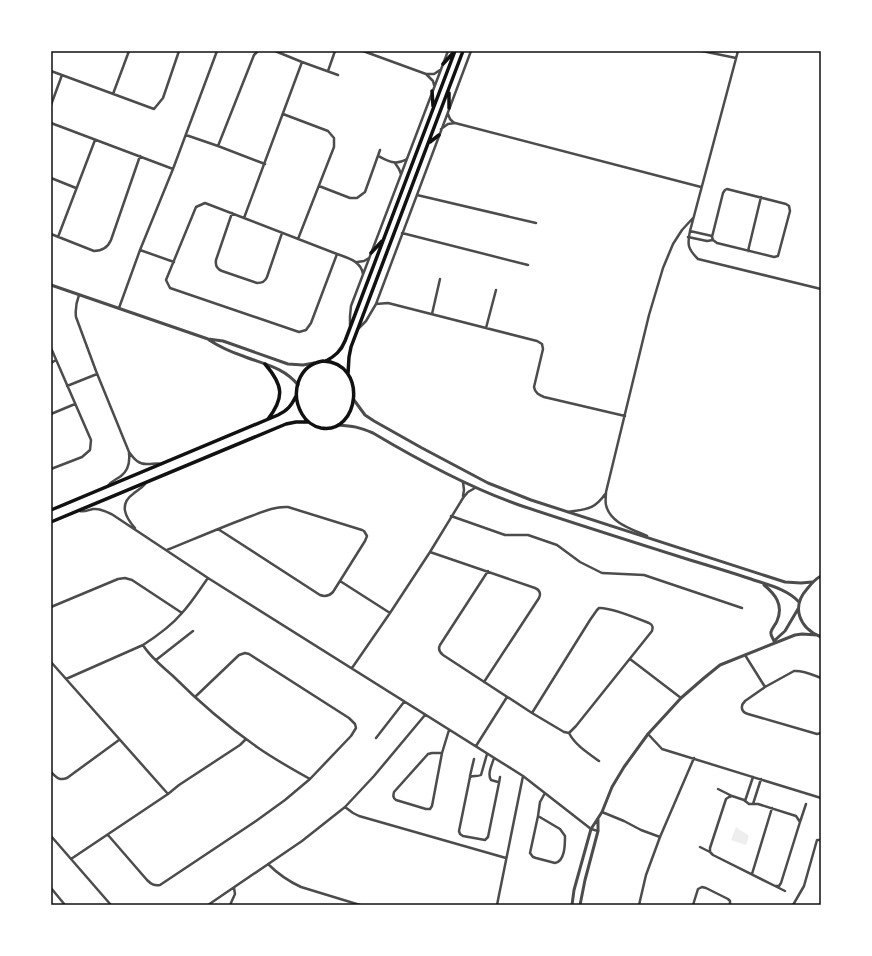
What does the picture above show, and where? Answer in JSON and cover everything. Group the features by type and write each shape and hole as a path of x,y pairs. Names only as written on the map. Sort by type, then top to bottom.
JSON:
{"main road":[{"path":"443,64 455,51"},
{"path":"326,361 336,355 345,341 455,51"},
{"path":"348,374 351,348 358,328 463,51"},
{"path":"449,90 449,108"},
{"path":"432,91 433,109"},
{"path":"429,143 439,135"},
{"path":"371,253 384,239"},
{"path":"51,510 278,416 288,409 293,403 304,370 315,363 329,361 338,364 348,374 354,389 354,400 347,416 342,423 335,427 327,428 315,426 308,422 300,410 296,396"},
{"path":"265,364 278,381 280,391 278,405 266,421"},
{"path":"51,522 286,424 308,422"}],"street":[{"path":"113,94 129,51"},
{"path":"51,71 154,109 163,98 179,51"},
{"path":"118,309 140,250 174,169 217,51"},
{"path":"218,146 254,55 258,51"},
{"path":"275,51 338,75"},
{"path":"328,71 335,51"},
{"path":"363,51 426,74 434,74 440,70"},
{"path":"350,327 351,306 448,51"},
{"path":"358,328 366,321 376,304 471,51"},
{"path":"702,51 736,58"},
{"path":"738,51 688,237 691,252 698,259 821,289"},
{"path":"244,218 302,62"},
{"path":"426,74 433,81 434,87"},
{"path":"51,105 62,75"},
{"path":"447,113 450,119 455,123"},
{"path":"283,114 328,131 334,138 334,147 298,239"},
{"path":"51,123 174,169"},
{"path":"442,129 448,124 455,123 701,188"},
{"path":"186,136 218,146 265,164"},
{"path":"58,237 95,140"},
{"path":"319,186 350,198 357,198 365,192 380,150"},
{"path":"51,234 94,250 106,248 111,240 140,156"},
{"path":"378,156 394,163 399,169 401,175"},
{"path":"394,163 400,162 407,158"},
{"path":"51,178 76,188"},
{"path":"688,237 707,241 713,240 717,243 748,251 774,257 778,256 790,208 788,205 761,197 730,189 725,190 712,236 713,240"},
{"path":"417,195 536,223"},
{"path":"748,251 761,197"},
{"path":"337,254 311,323 306,330 299,332 170,288 166,280 196,207 205,203 282,232 298,239 337,254 356,262 361,267 363,274"},
{"path":"232,213 216,260 218,268 222,271 257,283 262,283 267,277 282,232"},
{"path":"656,541 625,526 615,519 608,511 606,504 606,492 626,416 649,315 662,268 669,252 682,230 693,218"},
{"path":"690,231 712,236"},
{"path":"402,233 528,265"},
{"path":"140,250 174,262"},
{"path":"356,262 364,261 369,258"},
{"path":"432,314 440,279"},
{"path":"51,286 208,339 223,341 288,364 303,365 315,363"},
{"path":"486,328 496,290"},
{"path":"79,296 76,303 76,317 97,374 129,452 133,458 140,463 146,465 156,463 162,464"},
{"path":"376,304 388,303 537,341 543,346 543,352 534,387 538,394 544,397 626,416"},
{"path":"208,339 222,348 285,372 298,385"},
{"path":"233,352 235,345"},
{"path":"51,348 91,440 90,450 82,457 51,469"},
{"path":"51,362 56,360"},
{"path":"67,386 97,374"},
{"path":"354,400 365,415 374,421 488,483 531,500 785,582 812,582"},
{"path":"51,414 75,404"},
{"path":"338,425 356,426 373,433 463,482 513,503 763,583 789,594 799,602"},
{"path":"108,486 112,481 120,477 127,469 130,460 129,452"},
{"path":"463,482 463,498"},
{"path":"136,530 126,517 125,505 131,496 140,490 146,483"},
{"path":"352,668 430,552 463,498 468,492 475,488"},
{"path":"567,512 587,509 594,506 600,501 606,492"},
{"path":"167,550 218,529 283,506 362,530 366,533 367,539 330,595 325,596 320,595 218,529"},
{"path":"79,511 85,512 94,509 103,510 136,530 208,578 523,776 591,829 598,831"},
{"path":"451,516 505,535 528,535 557,545 580,562 602,572 644,574 742,608"},
{"path":"430,552 538,589 540,593 539,598 484,682"},
{"path":"488,571 439,648 440,654 559,730 569,733"},
{"path":"819,636 802,624 799,617 798,608 799,602 805,591 812,582 821,576"},
{"path":"51,607 118,579 125,578 132,580 182,613"},
{"path":"66,679 143,645 161,633 182,613 208,578"},
{"path":"340,581 390,613"},
{"path":"763,583 773,593 780,606 777,622 771,634 774,641"},
{"path":"532,713 599,608 605,608 650,623 653,626 652,631 569,733"},
{"path":"770,644 785,631 798,608"},
{"path":"156,660 193,630"},
{"path":"572,905 574,890 591,829 602,812 612,788 648,734 680,698 720,665 744,654 799,634 819,636"},
{"path":"143,645 146,650 195,697 246,739 266,753 310,779"},
{"path":"108,835 147,880 152,884 160,884 256,821 285,800 310,779 351,736 355,731 356,726 349,718 249,654 244,653 239,655 195,697"},
{"path":"744,654 765,687"},
{"path":"630,659 680,698"},
{"path":"51,662 168,794"},
{"path":"821,678 797,671 765,687 742,704 741,707 744,713 814,734 821,733"},
{"path":"476,746 507,697"},
{"path":"376,738 404,702"},
{"path":"208,905 311,835 345,807 374,776 425,714"},
{"path":"442,753 428,754 394,792 394,798 396,800 430,809 432,806 442,753 449,730"},
{"path":"569,733 571,738 599,761"},
{"path":"648,734 662,748 821,798"},
{"path":"71,859 240,745 246,739"},
{"path":"51,772 59,779 67,778 119,740"},
{"path":"470,777 473,775 482,776 487,754"},
{"path":"494,758 490,777 491,780 499,783"},
{"path":"639,905 646,875 660,837 694,758"},
{"path":"474,759 459,831 463,836 485,840 487,839 500,777"},
{"path":"497,905 523,776"},
{"path":"745,801 753,777"},
{"path":"753,804 761,780"},
{"path":"718,790 749,804 758,804 796,816 800,822"},
{"path":"538,816 560,830 565,836 562,858 560,862 555,863 536,858 530,853 540,802 546,793"},
{"path":"710,852 726,799 732,796"},
{"path":"775,886 779,886 781,884 806,804"},
{"path":"345,807 359,816 506,858"},
{"path":"752,874 772,808"},
{"path":"602,812 660,837"},
{"path":"580,905 598,831 598,817"},
{"path":"51,836 111,905"},
{"path":"793,905 804,886 816,840 821,840"},
{"path":"700,847 785,891"},
{"path":"268,864 282,878 292,883 360,905"},
{"path":"692,905 698,889 702,887 728,899 730,901 730,905"},
{"path":"51,888 65,905"},
{"path":"230,905 234,894 234,888"}],"shaded area":[{"path":"736,827 749,836 746,845 731,840"}]}
